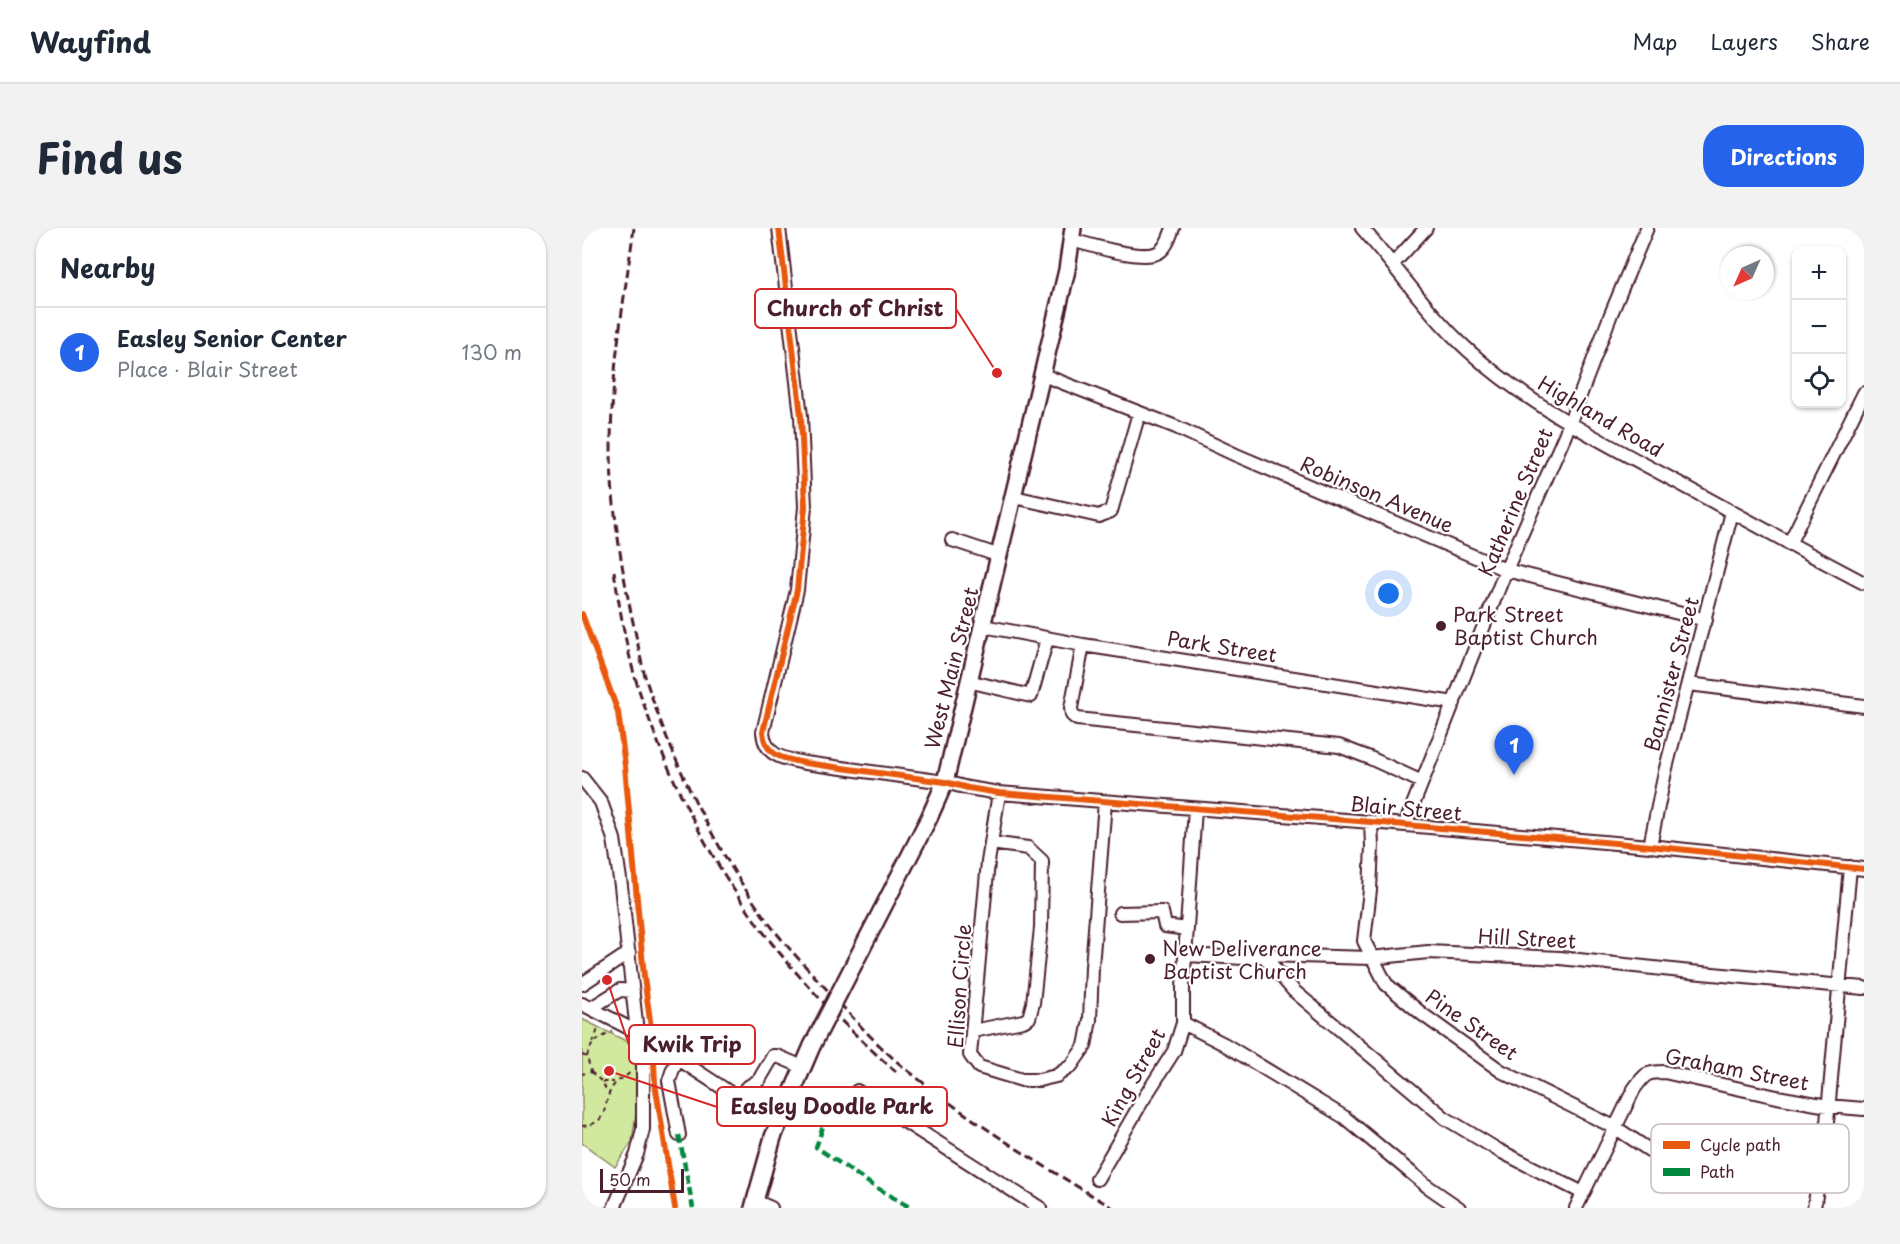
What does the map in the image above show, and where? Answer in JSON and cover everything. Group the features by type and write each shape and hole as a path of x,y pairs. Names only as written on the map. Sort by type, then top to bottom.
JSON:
{"main road":[{"name":"West Main Street","path":"754,1204 778,1124 812,1046 929,818 945,782 1043,375 1067,270 1072,234"}],"street":[{"name":"Blair Street","path":"779,228 801,416 805,507 797,590 763,732 764,741 774,754 782,759 945,782 999,793 1650,846 1864,869"},
{"path":"1072,234 1136,255 1150,255 1160,252 1168,242 1173,228"},
{"name":"Highland Road","path":"1362,228 1445,328 1501,378 1569,422 1864,583"},
{"path":"1393,264 1426,228"},
{"name":"Katherine Street","path":"1405,825 1506,570 1569,422 1647,228"},
{"name":"Robinson Avenue","path":"1043,375 1139,413 1506,570 1706,620"},
{"path":"1789,544 1864,393"},
{"path":"1014,497 1099,516 1111,511 1139,413"},
{"name":"Bannister Street","path":"1650,846 1665,772 1732,512"},
{"path":"952,540 1000,556"},
{"name":"Park Street","path":"984,626 1083,645 1454,703"},
{"path":"969,681 1031,696 1047,639"},
{"path":"1083,645 1071,708 1072,715 1077,719 1339,746 1360,753 1422,782"},
{"path":"1689,684 1864,706"},
{"path":"582,778 601,802 614,839 637,1032 643,1060 643,1129 637,1154 614,1208"},
{"name":"Ellison Circle","path":"999,793 991,843 970,1055 980,1067 1022,1080 1039,1080 1056,1076 1071,1066 1085,1046 1090,1020 1105,802"},
{"name":"King Street","path":"1097,1179 1174,1051 1183,1023 1183,986 1194,809"},
{"name":"Pine Street","path":"1371,822 1370,890 1364,941 1386,984 1422,1014 1501,1071 1616,1128 1651,1151"},
{"path":"973,1031 1029,1018 1033,1003 1041,928 1042,861 1028,848 991,843"},
{"path":"1826,1124 1850,867"},
{"path":"1120,913 1162,912 1165,926 1187,929"},
{"name":"Hill Street","path":"1186,955 1244,958 1263,955 1371,958 1428,952 1560,958 1864,988"},
{"path":"582,984 629,953"},
{"path":"1263,955 1294,991 1445,1118 1498,1150 1583,1193"},
{"path":"587,1006 620,990 633,991"},
{"path":"587,1006 637,1032 778,1124"},
{"path":"1183,1023 1224,1044 1344,1117 1427,1186 1459,1208"},
{"path":"740,1099 746,1088 759,1080 773,1056 803,1067"},
{"path":"679,1059 669,1082 679,1135"},
{"name":"Graham Street","path":"1576,1208 1634,1089 1644,1075 1651,1072 1664,1072 1828,1106 1864,1109"},
{"path":"857,1091 1040,1208"},
{"path":"1814,1208 1816,1193"},
{"path":"754,1204 771,1208"}],"path":[{"path":"599,1025 587,1057 591,1072 602,1082 608,1094"},
{"path":"593,1043 612,1032"},
{"path":"582,1055 587,1057"},
{"path":"602,1082 615,1082 626,1078 632,1067"},
{"path":"582,1074 591,1072"},
{"path":"582,1126 593,1123 604,1114 608,1094 615,1082"}],"green space":[{"path":"582,1019 634,1045 638,1097 632,1142 615,1167 582,1143"}],"railway":[{"path":"634,228 620,323 614,386 611,450 614,502 625,581 645,675 658,715 695,801 725,856 766,919 802,963 879,1045 935,1092 984,1127 1113,1208"},
{"path":"614,571 627,644 648,717 672,776 716,862 766,936 800,977 857,1036 896,1072"}],"marked path":[{"path":"857,1091 848,1092 834,1103 825,1120 816,1147 911,1208"},
{"path":"679,1135 693,1208"}],"cycle path":[{"path":"779,228 801,416 805,507 797,590 763,732 768,747 777,755 805,763 945,782 999,793 1650,846 1864,869"},
{"path":"582,614 618,712 644,977 653,1042 655,1083 675,1208"}],"place":[{"name":"Church of Christ","path":"997,373"},
{"name":"Park Street Baptist Church","path":"1441,626"},
{"name":"Easley Senior Center","path":"1514,775"},
{"name":"New Deliverance Baptist Church","path":"1150,959"},
{"name":"Kwik Trip","path":"607,980"},
{"name":"Easley Doodle Park","path":"609,1071"}]}
